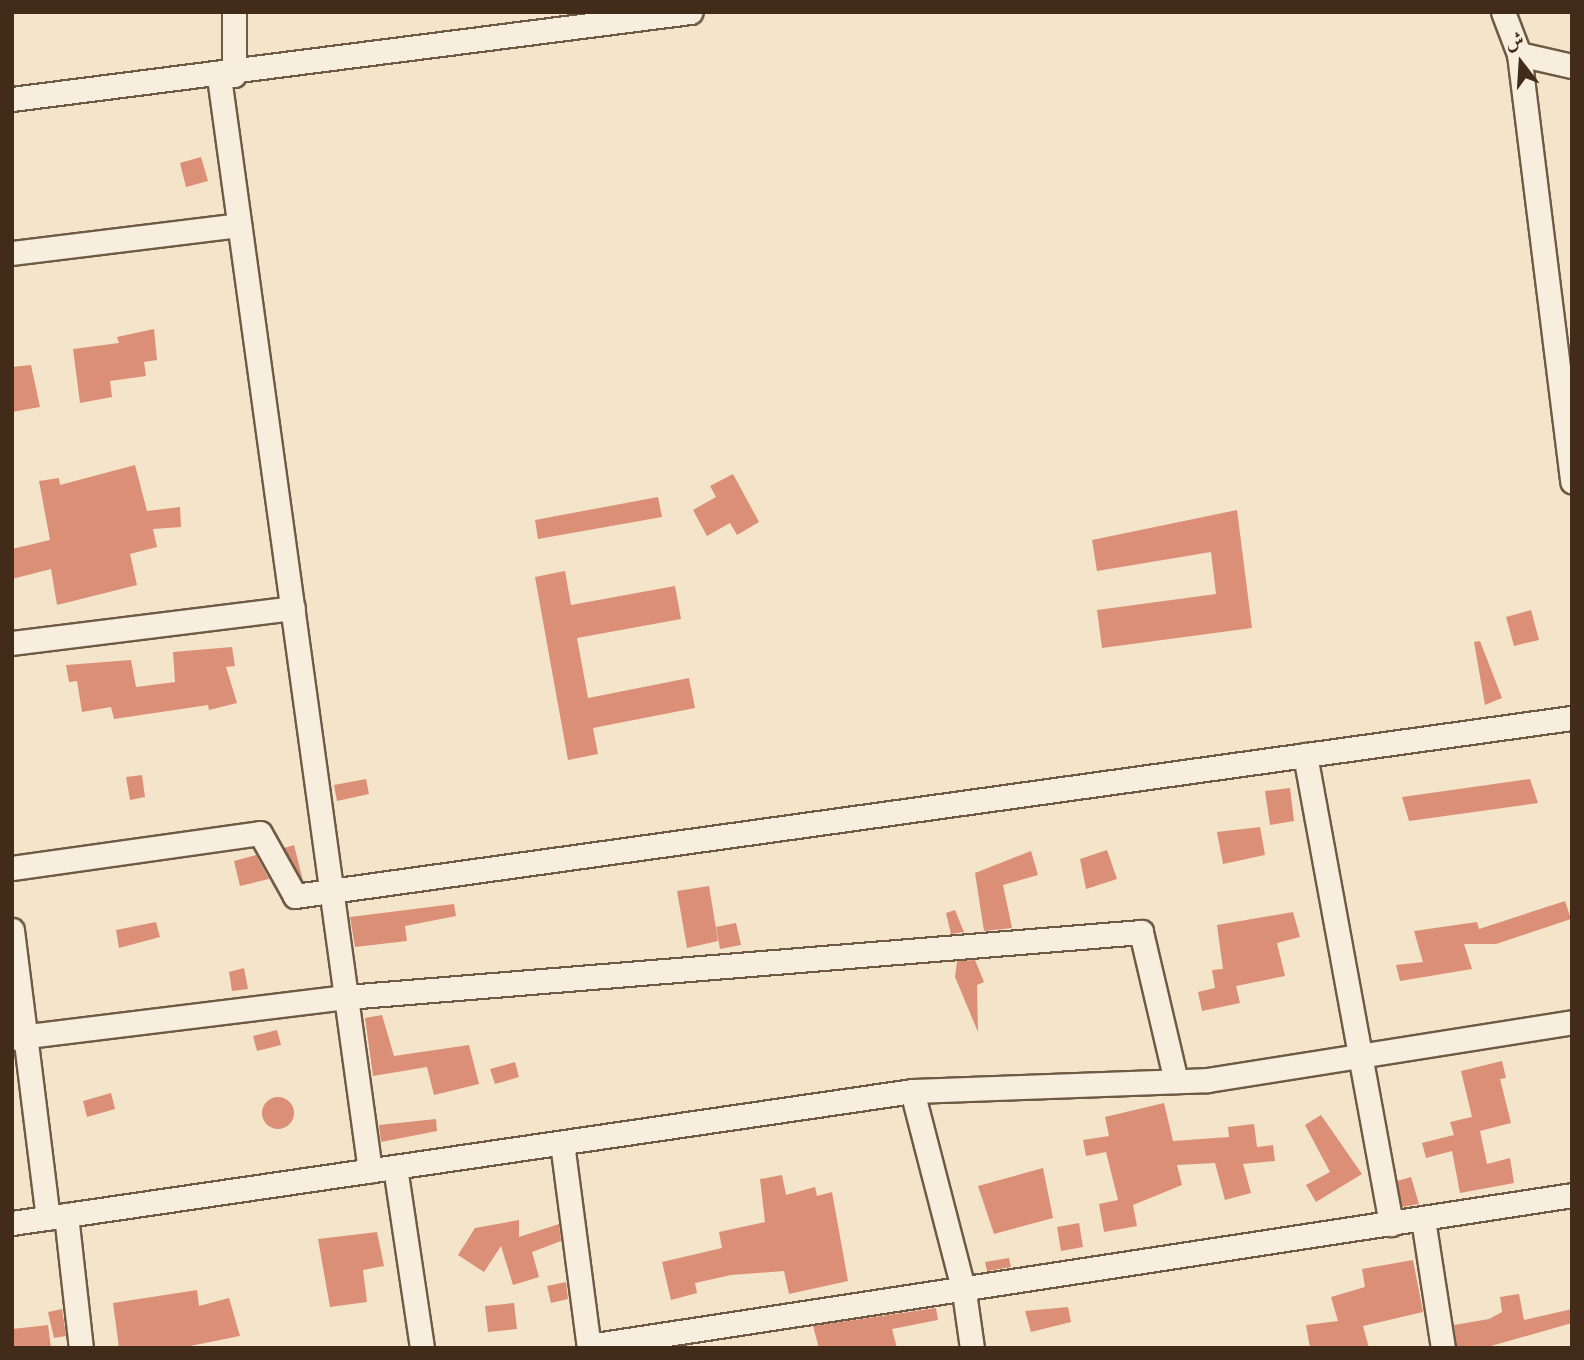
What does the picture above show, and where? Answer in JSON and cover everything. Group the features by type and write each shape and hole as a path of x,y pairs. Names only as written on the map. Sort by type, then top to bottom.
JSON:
{"street":[{"path":"234,12 226,76 239,225 370,1171"},
{"path":"12,99 226,76 690,12"},
{"path":"1503,12 1519,54 1572,482"},
{"path":"1519,54 1572,66"},
{"path":"12,253 239,225"},
{"path":"12,643 293,608"},
{"path":"12,868 260,832 295,896 1572,718"},
{"path":"1306,755 1355,1056 1391,1224"},
{"path":"12,930 19,1037 57,1216 81,1348"},
{"path":"19,1037 347,997 1141,932 1176,1081"},
{"path":"12,1223 912,1091 1176,1081 1572,1022"},
{"path":"912,1091 964,1292 972,1348"},
{"path":"562,1143 589,1347 964,1292 1572,1195"},
{"path":"395,1167 422,1348"},
{"path":"1423,1219 1443,1348"}],"building":[{"path":"201,157 208,181 186,187 180,163"},
{"path":"154,329 157,360 144,362 146,376 110,381 112,397 80,403 73,349 119,343 117,337"},
{"path":"31,365 40,407 12,412 12,367"},
{"path":"135,465 147,511 180,507 181,527 153,529 157,547 130,554 137,585 57,605 51,569 12,579 12,549 50,540 39,481 59,478 60,485"},
{"path":"733,474 759,522 737,535 730,523 707,536 693,510 716,497 710,486"},
{"path":"658,497 662,517 538,539 535,520"},
{"path":"1237,510 1252,628 1102,648 1097,610 1216,594 1211,552 1097,571 1092,540"},
{"path":"565,571 571,605 675,586 681,619 577,638 588,698 689,678 695,708 593,728 598,754 568,760 535,577"},
{"path":"1531,610 1539,640 1514,646 1506,617"},
{"path":"1480,641 1502,698 1485,705 1474,642"},
{"path":"232,647 235,666 226,667 237,703 209,710 208,705 114,719 111,707 82,712 77,681 69,682 66,665 131,660 136,687 175,682 173,652"},
{"path":"142,775 145,797 130,800 126,777"},
{"path":"366,779 369,794 337,801 334,785"},
{"path":"1530,779 1538,803 1409,821 1402,797"},
{"path":"1290,788 1294,821 1270,825 1265,791"},
{"path":"1260,827 1265,855 1223,864 1217,832"},
{"path":"294,845 303,881 284,848"},
{"path":"1107,850 1117,879 1086,889 1080,859"},
{"path":"1031,851 1038,875 1003,885 1012,928 984,931 975,873"},
{"path":"256,855 269,879 240,886 234,861"},
{"path":"709,886 718,941 687,948 677,891"},
{"path":"1565,901 1571,919 1496,944 1464,944 1472,969 1400,981 1396,965 1423,962 1414,931 1477,922 1479,929"},
{"path":"454,904 456,916 405,926 407,941 355,947 350,917"},
{"path":"955,910 964,932 951,934 946,913"},
{"path":"1293,912 1300,937 1277,943 1285,976 1236,986 1240,1003 1202,1011 1198,992 1215,988 1212,970 1223,969 1217,925"},
{"path":"156,922 160,937 119,948 116,930"},
{"path":"736,923 741,945 720,949 716,927"},
{"path":"975,960 984,982 977,985 978,1032 955,977 957,961"},
{"path":"244,968 248,989 232,991 229,972"},
{"path":"382,1015 394,1056 469,1045 479,1084 434,1095 427,1067 373,1076 365,1018"},
{"path":"277,1030 281,1045 257,1051 253,1036"},
{"path":"1502,1061 1506,1078 1500,1079 1511,1123 1480,1131 1487,1164 1510,1158 1514,1183 1460,1193 1452,1151 1426,1158 1422,1143 1454,1135 1450,1122 1472,1117 1461,1071"},
{"path":"515,1062 519,1077 495,1084 490,1069"},
{"path":"111,1093 115,1109 87,1117 83,1101"},
{"path":"278,1097 289,1102 294,1113 289,1124 278,1129 267,1124 262,1113 267,1102"},
{"path":"1164,1103 1173,1141 1229,1137 1228,1127 1254,1124 1257,1147 1273,1145 1275,1161 1243,1164 1251,1193 1225,1200 1215,1163 1177,1165 1182,1185 1133,1205 1137,1226 1104,1232 1099,1204 1118,1200 1106,1152 1086,1156 1083,1140 1109,1136 1105,1117"},
{"path":"1321,1115 1362,1174 1316,1202 1306,1185 1330,1172 1305,1125"},
{"path":"436,1119 437,1131 381,1142 379,1125"},
{"path":"1043,1168 1053,1218 994,1234 978,1186"},
{"path":"782,1175 786,1195 815,1187 817,1196 832,1192 848,1281 789,1294 784,1271 731,1275 695,1283 697,1293 671,1300 662,1262 722,1248 719,1232 765,1222 760,1179"},
{"path":"1411,1177 1419,1204 1402,1207 1397,1181"},
{"path":"519,1220 519,1237 559,1224 561,1241 532,1252 539,1277 513,1285 501,1246 484,1272 458,1255 475,1228"},
{"path":"1079,1223 1083,1247 1061,1251 1057,1227"},
{"path":"377,1232 384,1266 363,1270 367,1302 330,1307 318,1239"},
{"path":"1009,1258 1011,1267 987,1271 985,1262"},
{"path":"1413,1260 1423,1312 1363,1326 1369,1348 1310,1348 1306,1325 1338,1321 1331,1297 1365,1287 1362,1269"},
{"path":"566,1282 568,1299 551,1303 547,1286"},
{"path":"197,1290 199,1306 229,1298 240,1336 180,1348 119,1348 113,1303"},
{"path":"1519,1294 1524,1320 1572,1309 1572,1323 1484,1348 1457,1348 1454,1325 1489,1319 1502,1312 1500,1297"},
{"path":"514,1303 517,1329 488,1332 485,1306"},
{"path":"1068,1307 1071,1322 1031,1332 1025,1311"},
{"path":"936,1308 938,1320 892,1329 897,1348 819,1348 813,1326"},
{"path":"62,1309 66,1336 54,1338 48,1312"},
{"path":"48,1325 51,1348 12,1348 12,1329"}]}
